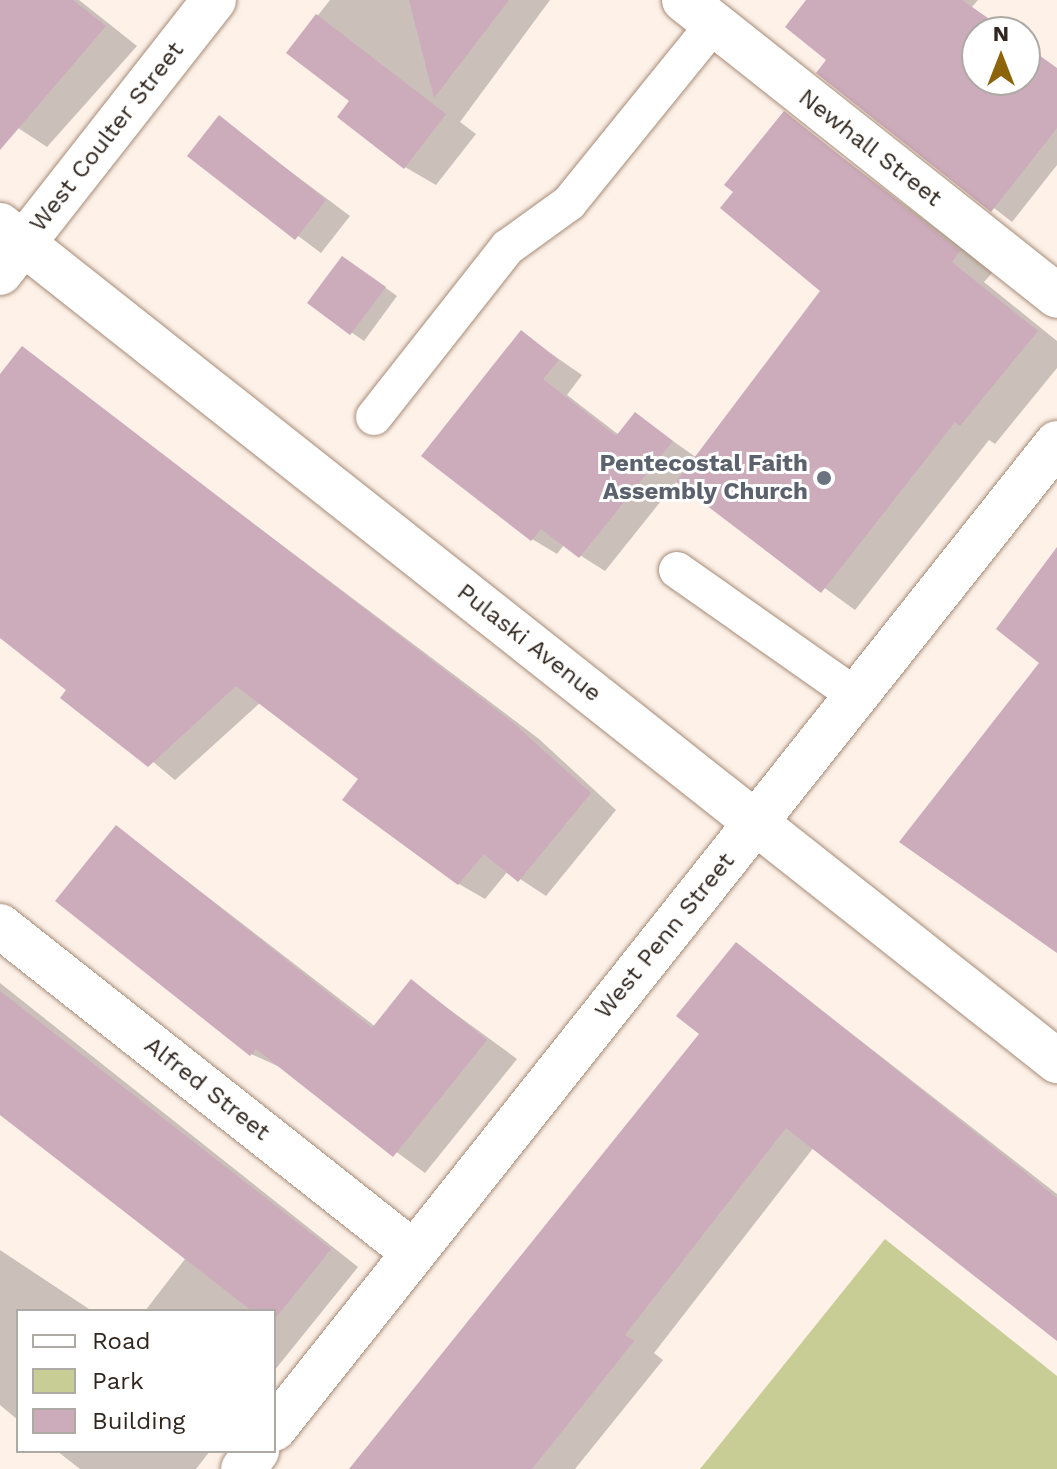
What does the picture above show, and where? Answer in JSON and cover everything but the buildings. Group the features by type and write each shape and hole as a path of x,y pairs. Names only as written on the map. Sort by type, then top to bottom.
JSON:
{"street":[{"name":"West Coulter Street","path":"8,247 214,0"},
{"name":"Newhall Street","path":"699,12 1057,296"},
{"name":"Pulaski Avenue","path":"8,247 756,822 1057,1061"},
{"name":"West Penn Street","path":"276,1426 1056,447"},
{"name":"Alfred Street","path":"0,926 413,1252"},
{"path":"243,1469 255,1453"}],"lane":[{"path":"374,417 508,247 569,203 699,12"},
{"path":"677,570 856,696"}],"green space":[{"path":"885,1239 1057,1376 1057,1469 700,1469"}],"place":[{"name":"Pentecostal Faith Assembly Church","path":"824,478"}]}
